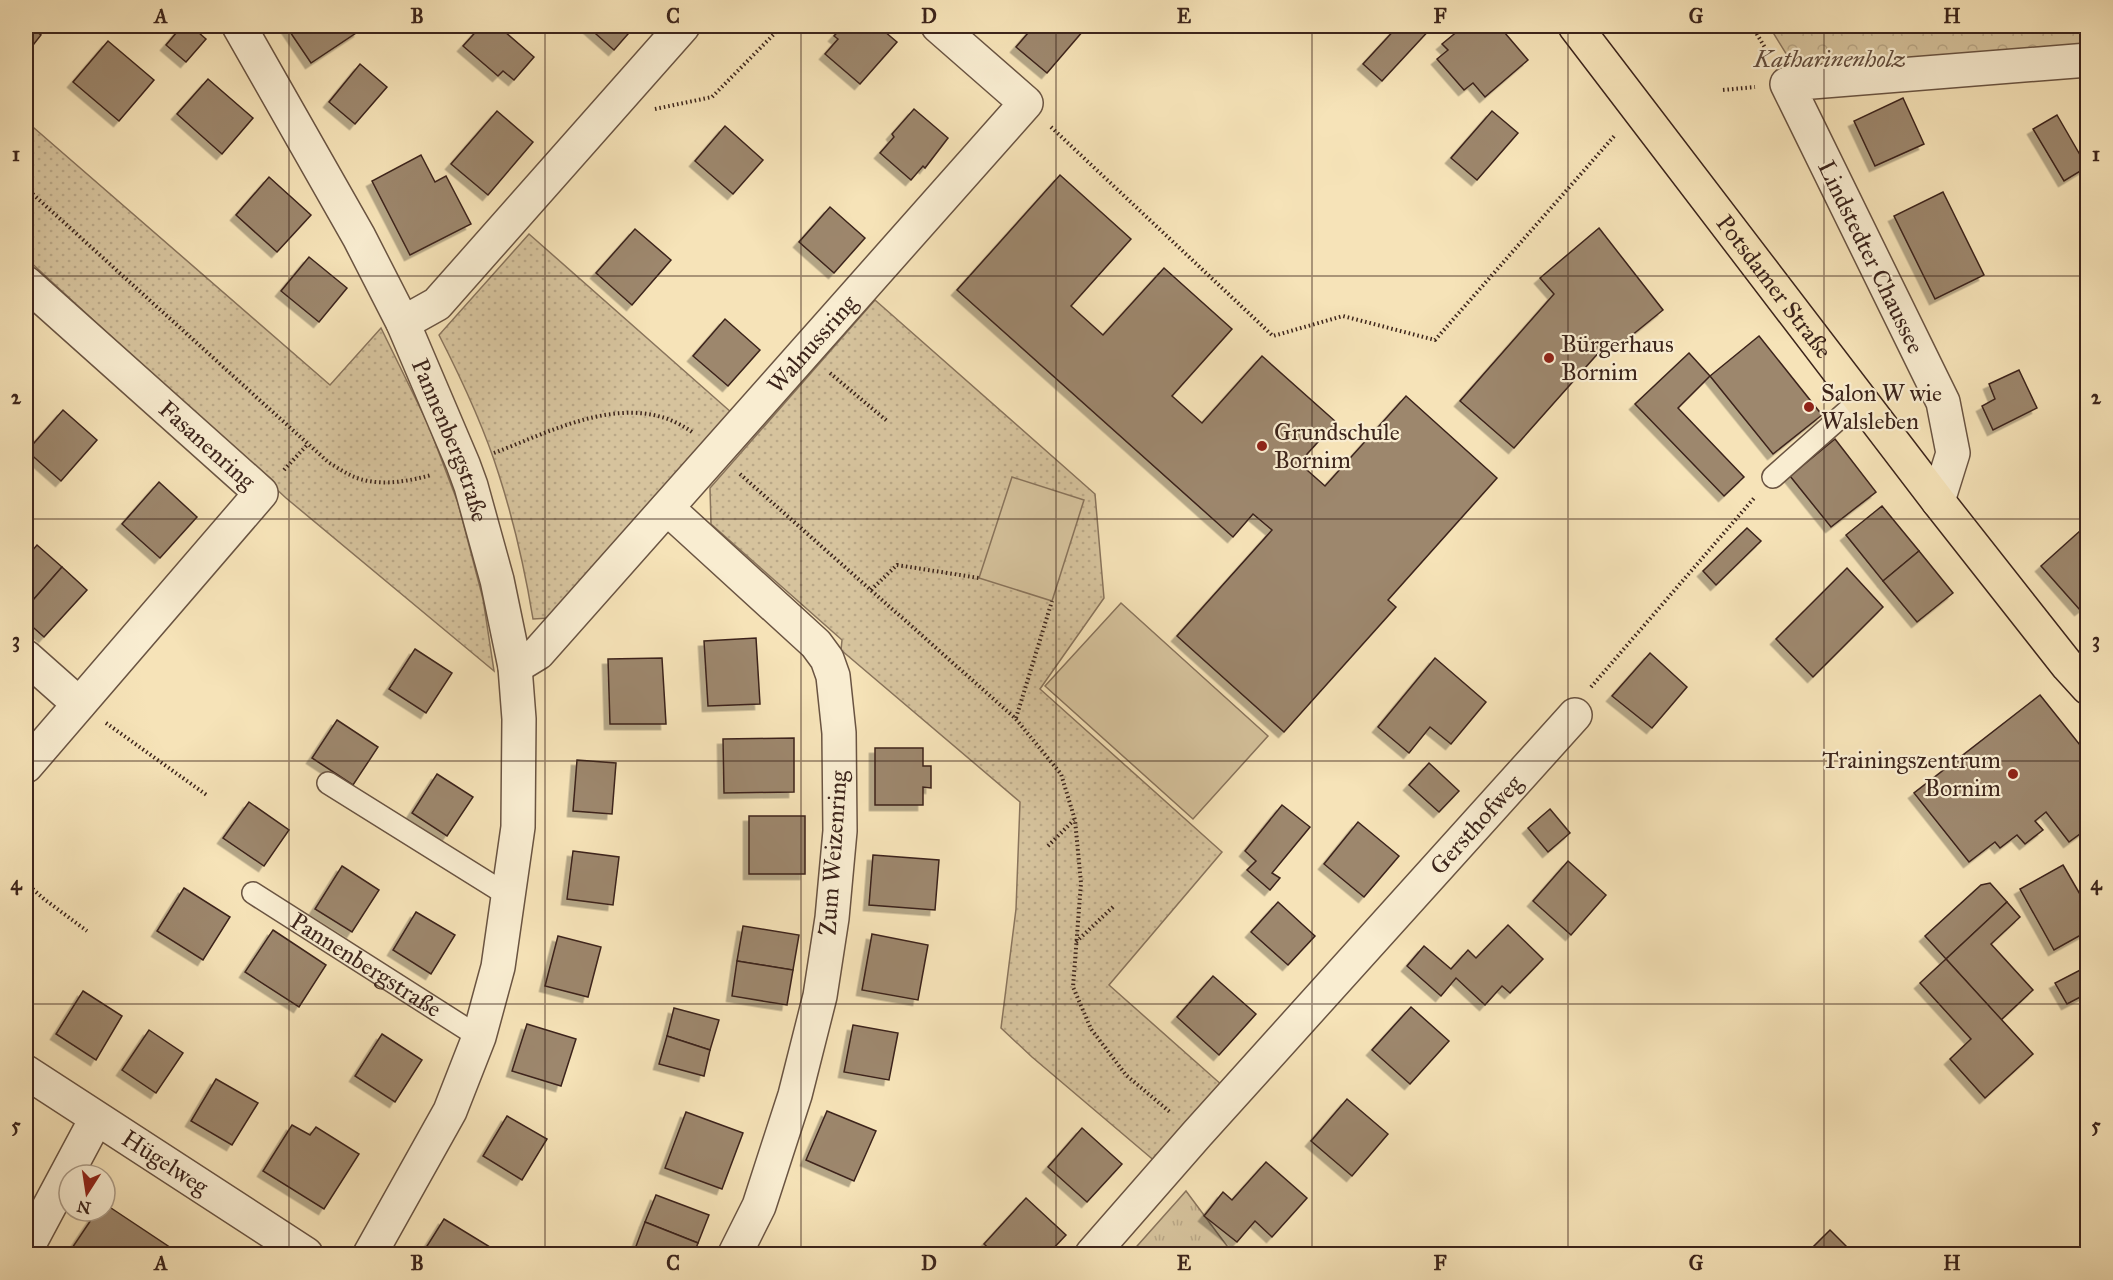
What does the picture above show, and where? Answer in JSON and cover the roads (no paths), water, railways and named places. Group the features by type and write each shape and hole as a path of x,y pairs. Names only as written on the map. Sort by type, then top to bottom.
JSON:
{"main road":[{"name":"Potsdamer Straße","path":"1575,26 1938,501 2068,666 2088,688"}],"street":[{"name":"Pannenbergstraße","path":"239,26 359,237 403,323 471,486 497,580 515,667 519,719 518,827 498,968 479,1037 450,1110 370,1254"},
{"path":"403,323 438,304 682,26"},
{"name":"Walnussring","path":"515,667 538,653 1026,103 938,26"},
{"name":"Lindstedter Chaussee","path":"1938,501 1953,453 1943,402 1787,84 2088,60"},
{"name":"Fasanenring","path":"26,283 261,493 26,766"},
{"name":"Zum Weizenring","path":"667,508 816,644 827,659 833,676 839,733 840,831 832,918 820,996 795,1095 759,1206 735,1254"},
{"path":"26,657 79,704"},
{"name":"Gersthofweg","path":"1092,1254 1197,1134 1575,715"},
{"name":"Hügelweg","path":"26,1072 306,1254"},
{"path":"26,1250 96,1119"}],"lane":[{"path":"1773,477 1861,399"},
{"path":"328,783 509,896"},
{"name":"Pannenbergstraße","path":"253,893 479,1037"}],"place":[{"name":"Bürgerhaus Bornim","path":"1549,358"},
{"name":"Salon W wie Walsleben","path":"1809,407"},
{"name":"Grundschule Bornim","path":"1262,446"},
{"name":"Trainingszentrum Bornim","path":"2013,774"}],"park label":[{"name":"Katharinenholz","path":"1830,59"}]}
